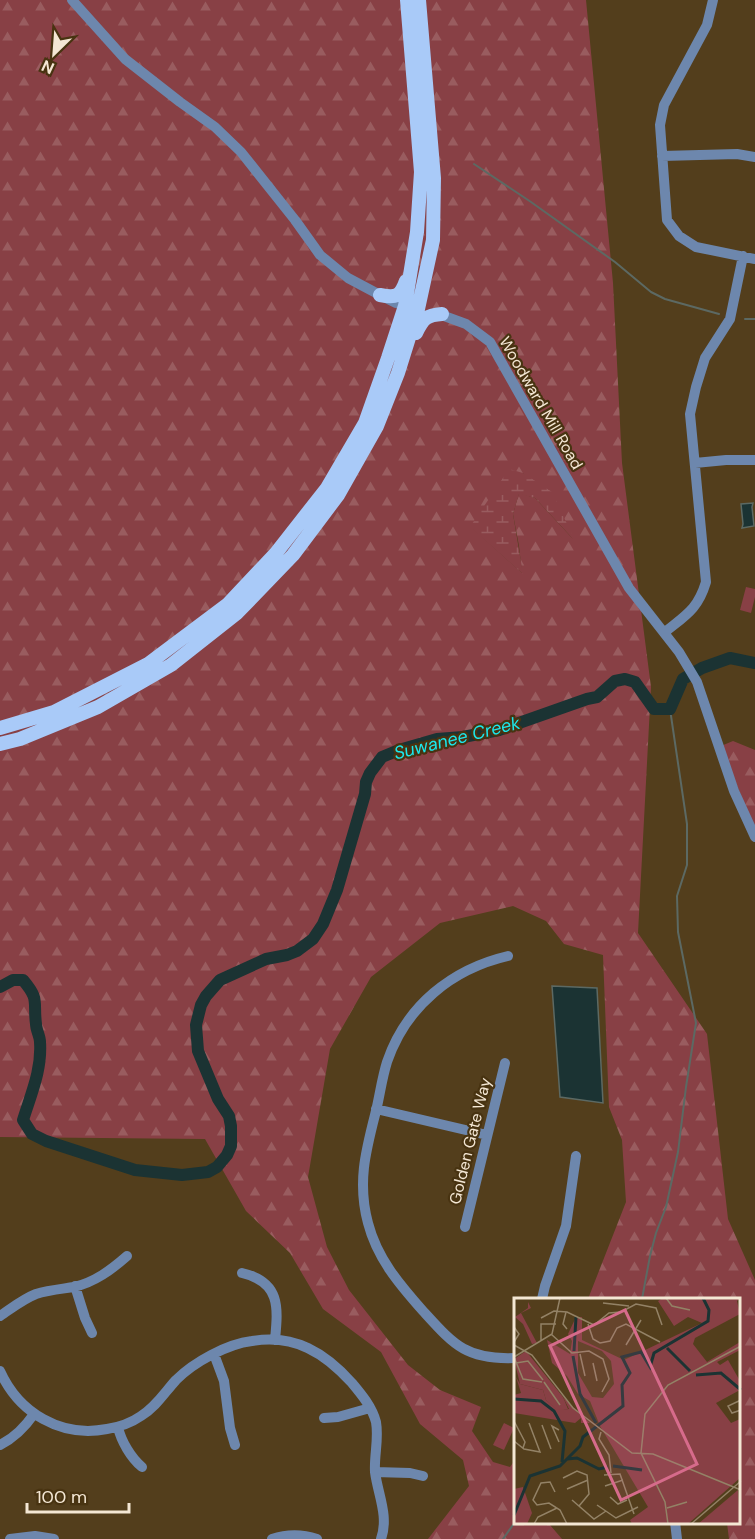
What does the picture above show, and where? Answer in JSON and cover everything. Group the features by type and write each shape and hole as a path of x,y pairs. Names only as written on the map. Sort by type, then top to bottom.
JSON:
{"main road":[{"path":"0,728 54,712 148,664 228,604 276,553 327,488 365,423 396,333 412,307 411,268 417,232 421,172 407,0"},
{"path":"398,373 412,307 427,267 433,240 434,178 419,0"},
{"path":"427,267 428,291 432,303 442,314"},
{"path":"380,296 390,297 402,291 411,268"},
{"path":"380,296 394,313 396,333"},
{"path":"0,744 20,739 98,707 171,665 237,613 293,555 338,495 377,426 420,325 426,318 442,314"}],"street":[{"name":"Woodward Mill Road","path":"72,0 125,59 215,128 241,152 320,255 348,278 380,296 442,314 466,324 490,342 629,588 665,632 697,682 730,780 755,837"},
{"path":"713,0 707,25 664,105 660,125 667,220 679,236 696,247 755,259"},
{"path":"662,156 737,154 755,157"},
{"path":"665,632 692,611 702,597 706,582 690,414 705,358 730,318 743,256"},
{"path":"695,463 755,460"},
{"path":"508,956 487,962 456,976 421,1004 407,1022 391,1051 384,1072 365,1155 363,1187 370,1229 384,1261 400,1284 453,1343 479,1356 514,1358"},
{"name":"Golden Gate Way","path":"465,1227 505,1063"},
{"path":"376,1109 487,1135"},
{"path":"542,1298 566,1226 576,1156"},
{"path":"0,1316 35,1294 75,1286 103,1275 127,1256"},
{"path":"242,1274 262,1281 274,1296 277,1309 275,1340"},
{"path":"75,1286 84,1318 92,1334"},
{"path":"0,1371 17,1398 34,1414 51,1424 69,1430 89,1431 118,1427 142,1416 182,1375 214,1354 244,1342 260,1340 299,1344 325,1357 342,1372 370,1408 375,1420 376,1431 375,1472 385,1516 381,1539"},
{"path":"214,1354 224,1381 230,1428 235,1444"},
{"path":"324,1418 338,1417 370,1408"},
{"path":"0,1445 10,1439 34,1414"},
{"path":"118,1427 132,1456 142,1467"},
{"path":"375,1472 410,1473 423,1476"},
{"path":"675,1524 676,1539"},
{"path":"272,1539 294,1535 317,1539"},
{"path":"10,1539 21,1536 54,1539"}],"green space":[{"path":"0,0 586,0 613,283 622,463 651,687 638,933 707,1034 728,1219 755,1280 755,1539 729,1539 727,1524 740,1524 740,1298 588,1298 626,1202 622,1140 609,1107 603,955 564,944 546,921 513,906 440,923 371,977 330,1049 308,1177 327,1247 349,1290 408,1365 440,1390 481,1407 472,1431 493,1462 510,1467 514,1461 514,1524 550,1524 562,1539 428,1539 469,1486 463,1460 420,1424 381,1352 323,1309 290,1253 246,1211 205,1139 0,1137","holes":["523,473 573,539 535,498 519,493 513,514 522,573 471,527"]},
{"path":"509,469 523,473 552,492 575,541 535,498 519,494 513,514 523,574 470,527"},
{"path":"746,587 755,589 751,613 740,610"},
{"path":"733,741 755,750 755,830 721,746"},
{"path":"504,1423 514,1428 504,1450 493,1445"}],"water":[{"path":"753,503 754,526 742,528 741,504"},
{"path":"552,986 597,988 603,1103 560,1097"}],"waterway":[{"path":"474,164 615,262 651,292 665,299 719,314"},
{"path":"745,319 755,319"},
{"name":"Suwanee Creek","path":"0,987 13,980 23,980 32,992 35,1001 36,1026 40,1042 39,1062 23,1120 32,1134 46,1141 135,1170 182,1175 208,1172 217,1167 227,1155 231,1146 231,1126 229,1116 218,1099 198,1051 196,1025 201,1005 220,980 266,959 297,951 313,939 323,924 337,890 365,794 366,782 382,757 437,739 499,730 597,697 615,681 625,679 635,682 654,709 670,709 683,679 702,668 730,658 755,663"},
{"path":"642,1298 650,1256 666,1207 678,1152 696,1023 678,932 677,896 687,865 687,824 670,709"},
{"path":"503,1539 514,1523"}]}
